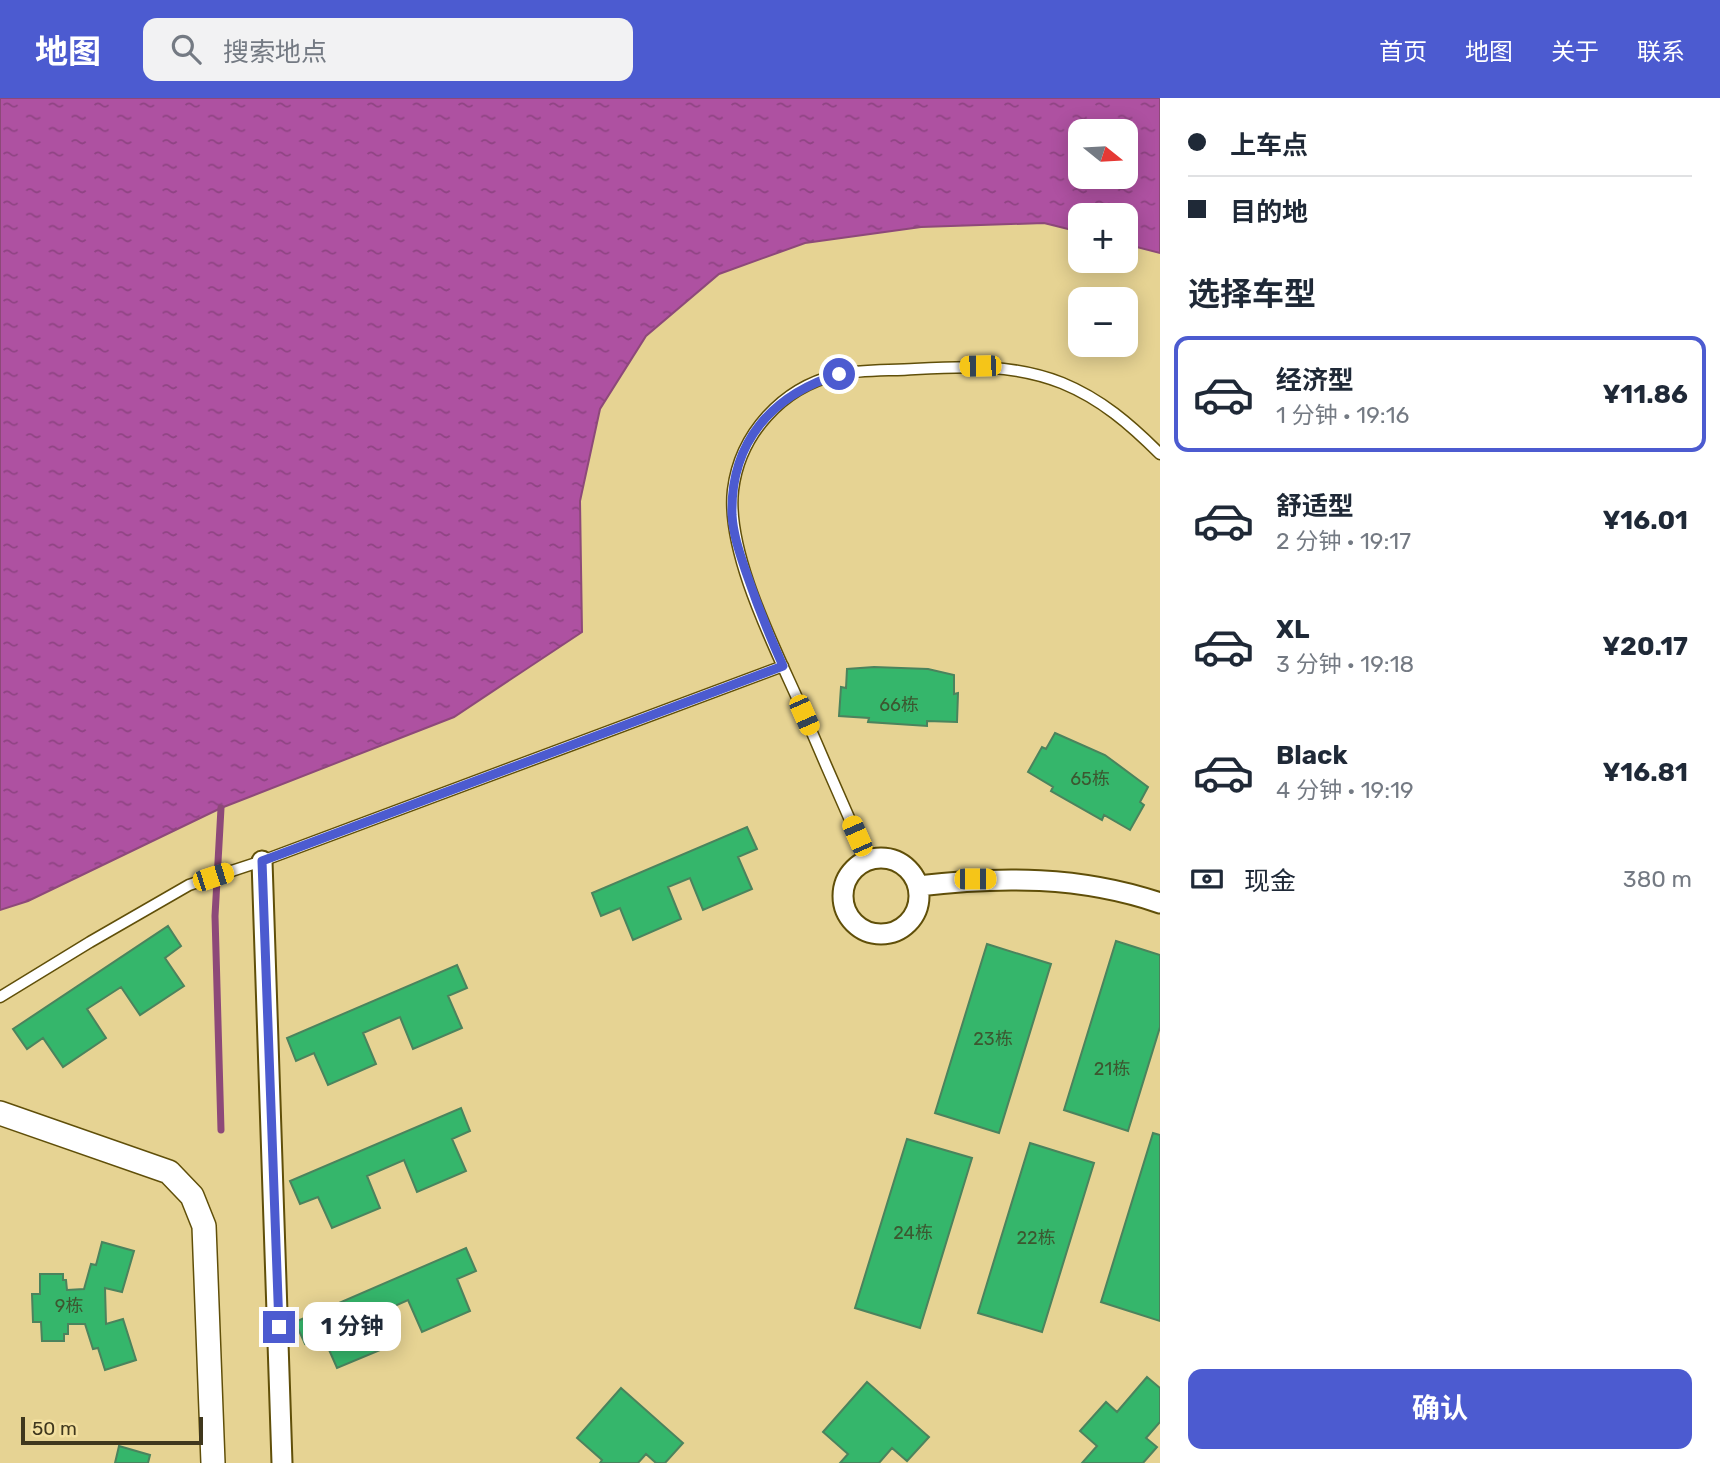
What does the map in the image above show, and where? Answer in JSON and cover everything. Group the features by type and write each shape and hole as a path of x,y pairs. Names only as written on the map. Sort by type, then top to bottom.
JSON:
{"street":[{"path":"889,858 901,864 912,873 918,886 919,905 913,917 901,929 889,934 871,933 859,928 848,917 844,904 846,880 854,869 868,861 889,858"},
{"path":"262,861 282,1463"},
{"path":"918,886 975,879 1032,879 1088,885 1160,903"},
{"path":"0,1113 169,1172 191,1196 204,1226 213,1463"}],"lane":[{"path":"868,861 761,618 737,544 732,517 733,489 739,463 751,437 767,415 788,396 812,382 839,374 952,367 1007,369 1061,383 1086,394 1131,425 1160,454"},
{"path":"0,997 189,885 262,861 783,666"}],"water":[{"path":"0,98 1160,98 1160,253 1138,247 1138,203 1068,203 1068,229 1044,223 921,227 805,243 719,274 646,336 600,409 580,501 582,632 454,717 221,808 28,901 0,910"}],"building":[{"path":"847,669 928,669 954,675 954,694 958,693 957,722 927,721 927,726 868,722 869,718 839,716 841,687 846,688"},
{"path":"1055,733 1105,755 1148,787 1140,802 1144,805 1130,830 1104,815 1102,820 1051,791 1053,787 1028,772 1042,747 1046,749"},
{"path":"747,827 757,849 738,857 752,889 703,910 690,878 668,887 681,919 633,940 620,908 601,916 592,893"},
{"path":"168,926 181,946 165,958 184,986 140,1015 121,987 87,1009 106,1038 63,1067 43,1038 27,1049 13,1029"},
{"path":"1116,941 1160,955 1160,1027 1128,1131 1064,1110"},
{"path":"987,944 1051,964 999,1133 935,1113"},
{"path":"457,965 467,988 448,996 462,1028 413,1049 400,1017 363,1033 376,1064 328,1085 314,1053 296,1061 287,1038"},
{"path":"461,1108 470,1131 452,1139 466,1171 417,1192 404,1160 367,1176 380,1208 332,1228 318,1197 300,1204 290,1181"},
{"path":"1153,1133 1160,1135 1160,1321 1101,1302"},
{"path":"907,1139 972,1158 920,1328 855,1308"},
{"path":"1030,1143 1094,1163 1042,1332 978,1313"},
{"path":"102,1242 134,1251 122,1292 105,1288 106,1324 123,1319 136,1360 105,1370 98,1348 93,1349 85,1324 68,1324 68,1334 64,1334 64,1341 42,1341 41,1322 33,1322 32,1294 40,1294 40,1274 63,1274 67,1290 84,1289 91,1264 96,1265"},
{"path":"466,1248 476,1271 457,1279 470,1311 422,1332 408,1300 372,1316 385,1348 337,1368 323,1336 305,1344 295,1322"},
{"path":"1147,1377 1160,1388 1160,1422 1146,1438 1157,1447 1143,1463 1082,1463 1097,1446 1080,1431 1106,1402 1117,1412"},
{"path":"867,1382 929,1437 907,1461 892,1448 879,1463 840,1463 848,1454 823,1432"},
{"path":"621,1388 683,1443 665,1463 656,1463 646,1454 638,1463 600,1463 602,1460 577,1438"},
{"path":"119,1446 150,1455 148,1463 115,1463"}],"waterway":[{"path":"221,808 215,916 221,1130"}],"route":[{"path":"279,1327 262,861 783,666 761,618 737,544 732,517 733,489 739,463 751,437 767,415 788,396 812,382 839,374"}]}
